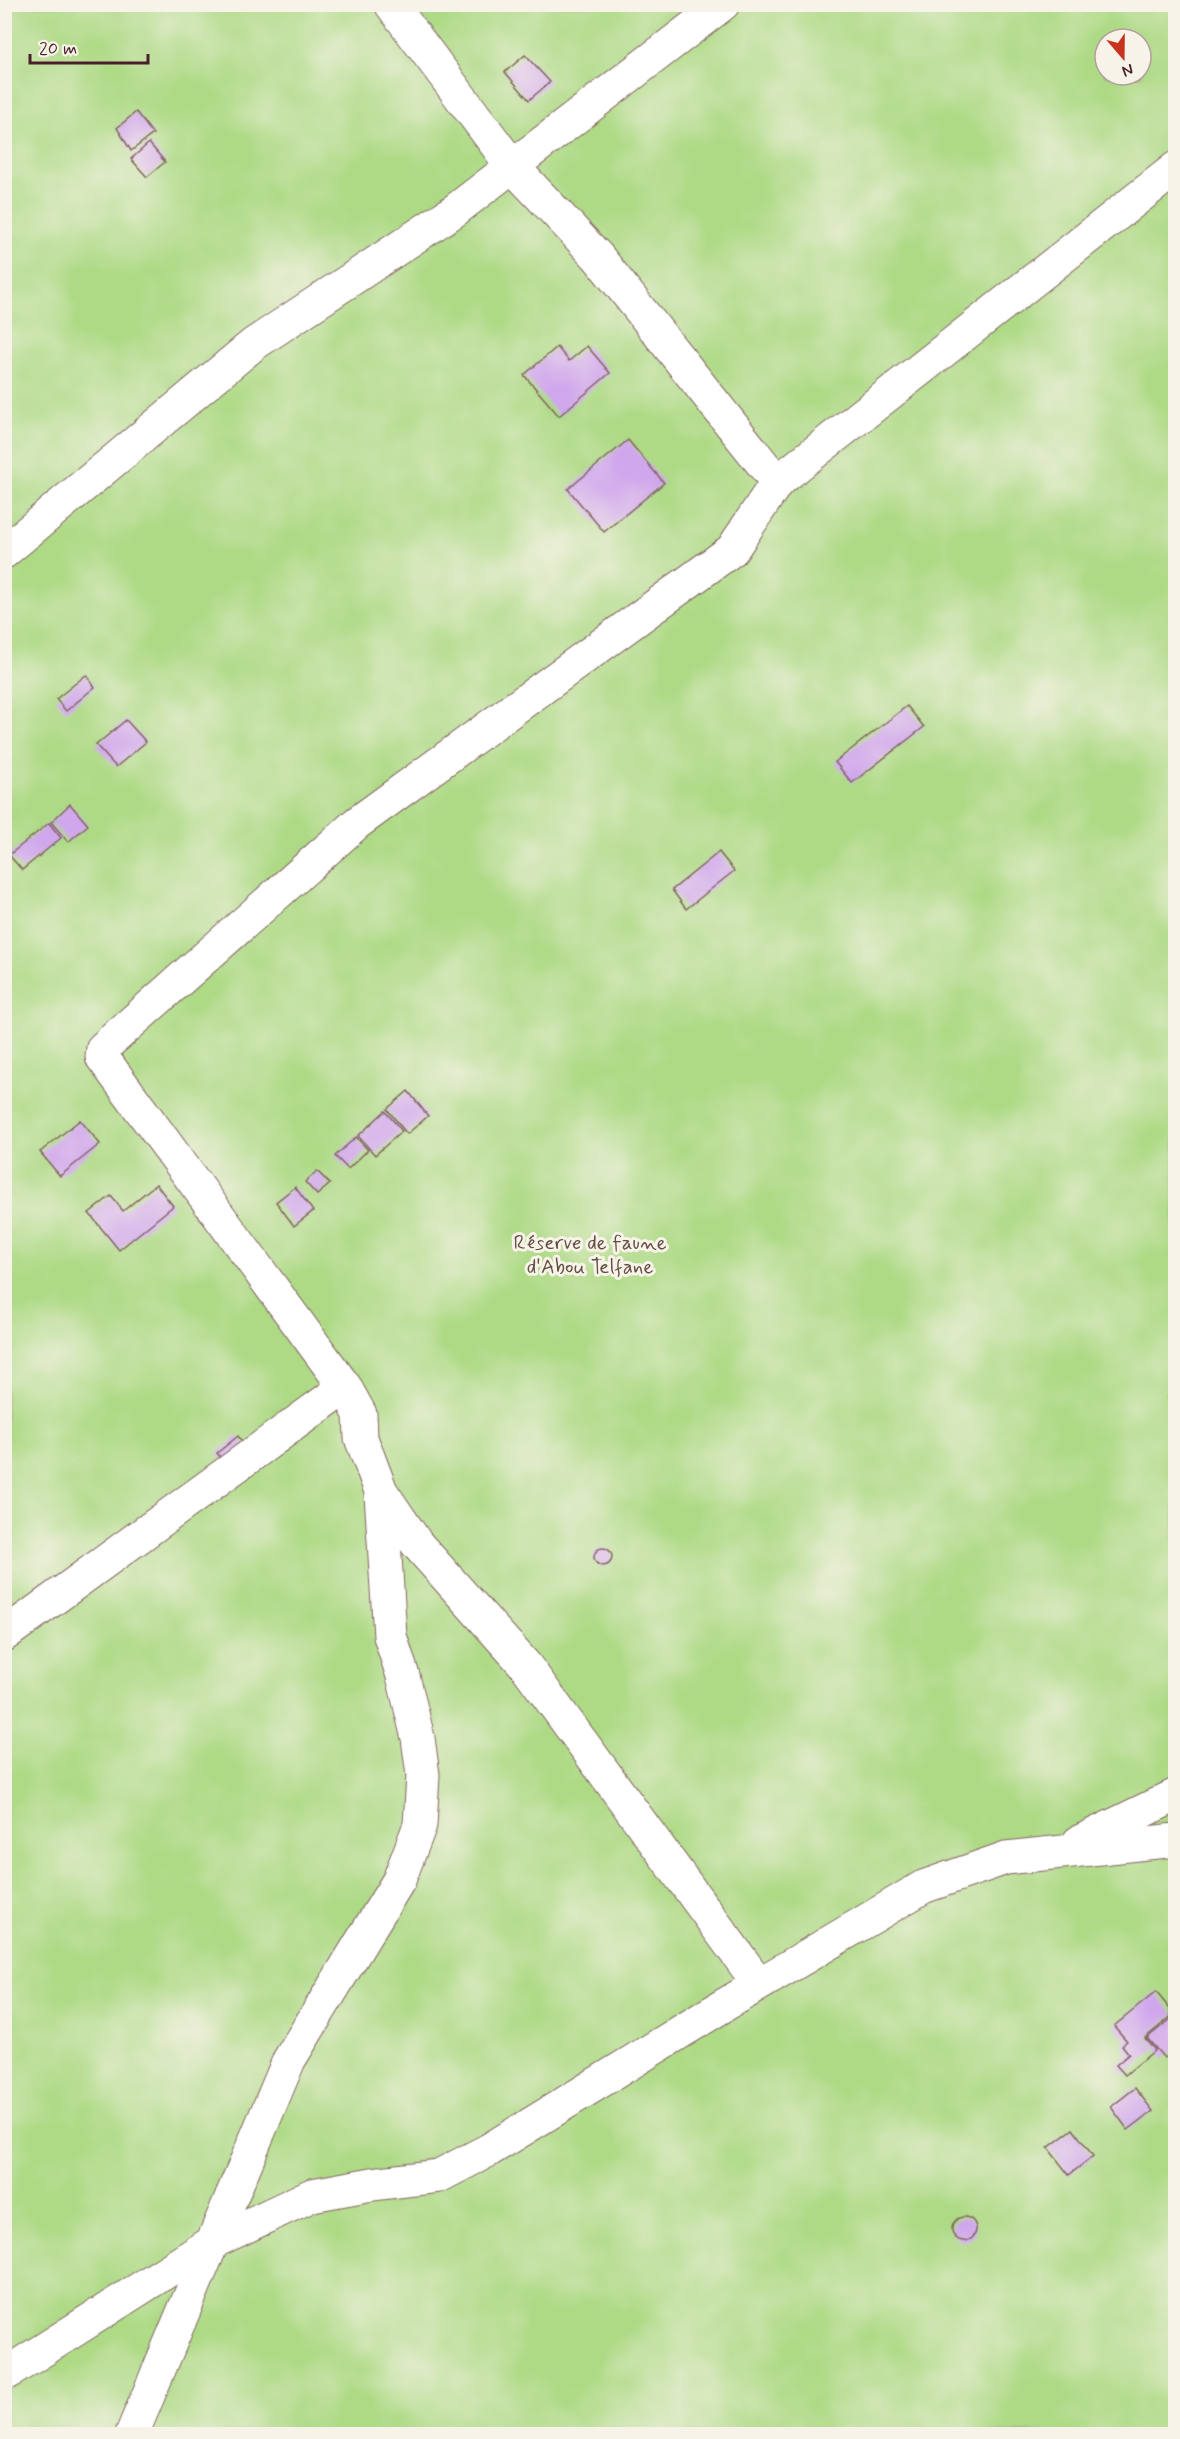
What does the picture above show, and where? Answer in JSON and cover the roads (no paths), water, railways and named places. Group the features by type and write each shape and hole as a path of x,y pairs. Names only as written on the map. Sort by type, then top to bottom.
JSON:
{"street":[{"path":"391,4 513,167 598,257 777,482"},
{"path":"4,552 254,344 454,211 723,4"},
{"path":"759,1983 526,1666 417,1544 381,1491 361,1438 360,1414 345,1387 109,1070 102,1057 103,1048 357,823 732,550 777,482 1176,168"},
{"path":"4,1635 345,1387"},
{"path":"132,2434 289,2060 399,1880 420,1826 423,1775 418,1738 403,1676 390,1636 381,1491"},
{"path":"1059,1852 1176,1795"},
{"path":"4,2375 213,2242 312,2195 372,2184 439,2176 489,2150 759,1983 922,1887 1006,1858 1176,1839"}],"park label":[{"name":"Réserve de faune d'Abou Telfane","path":"590,1255"}]}
